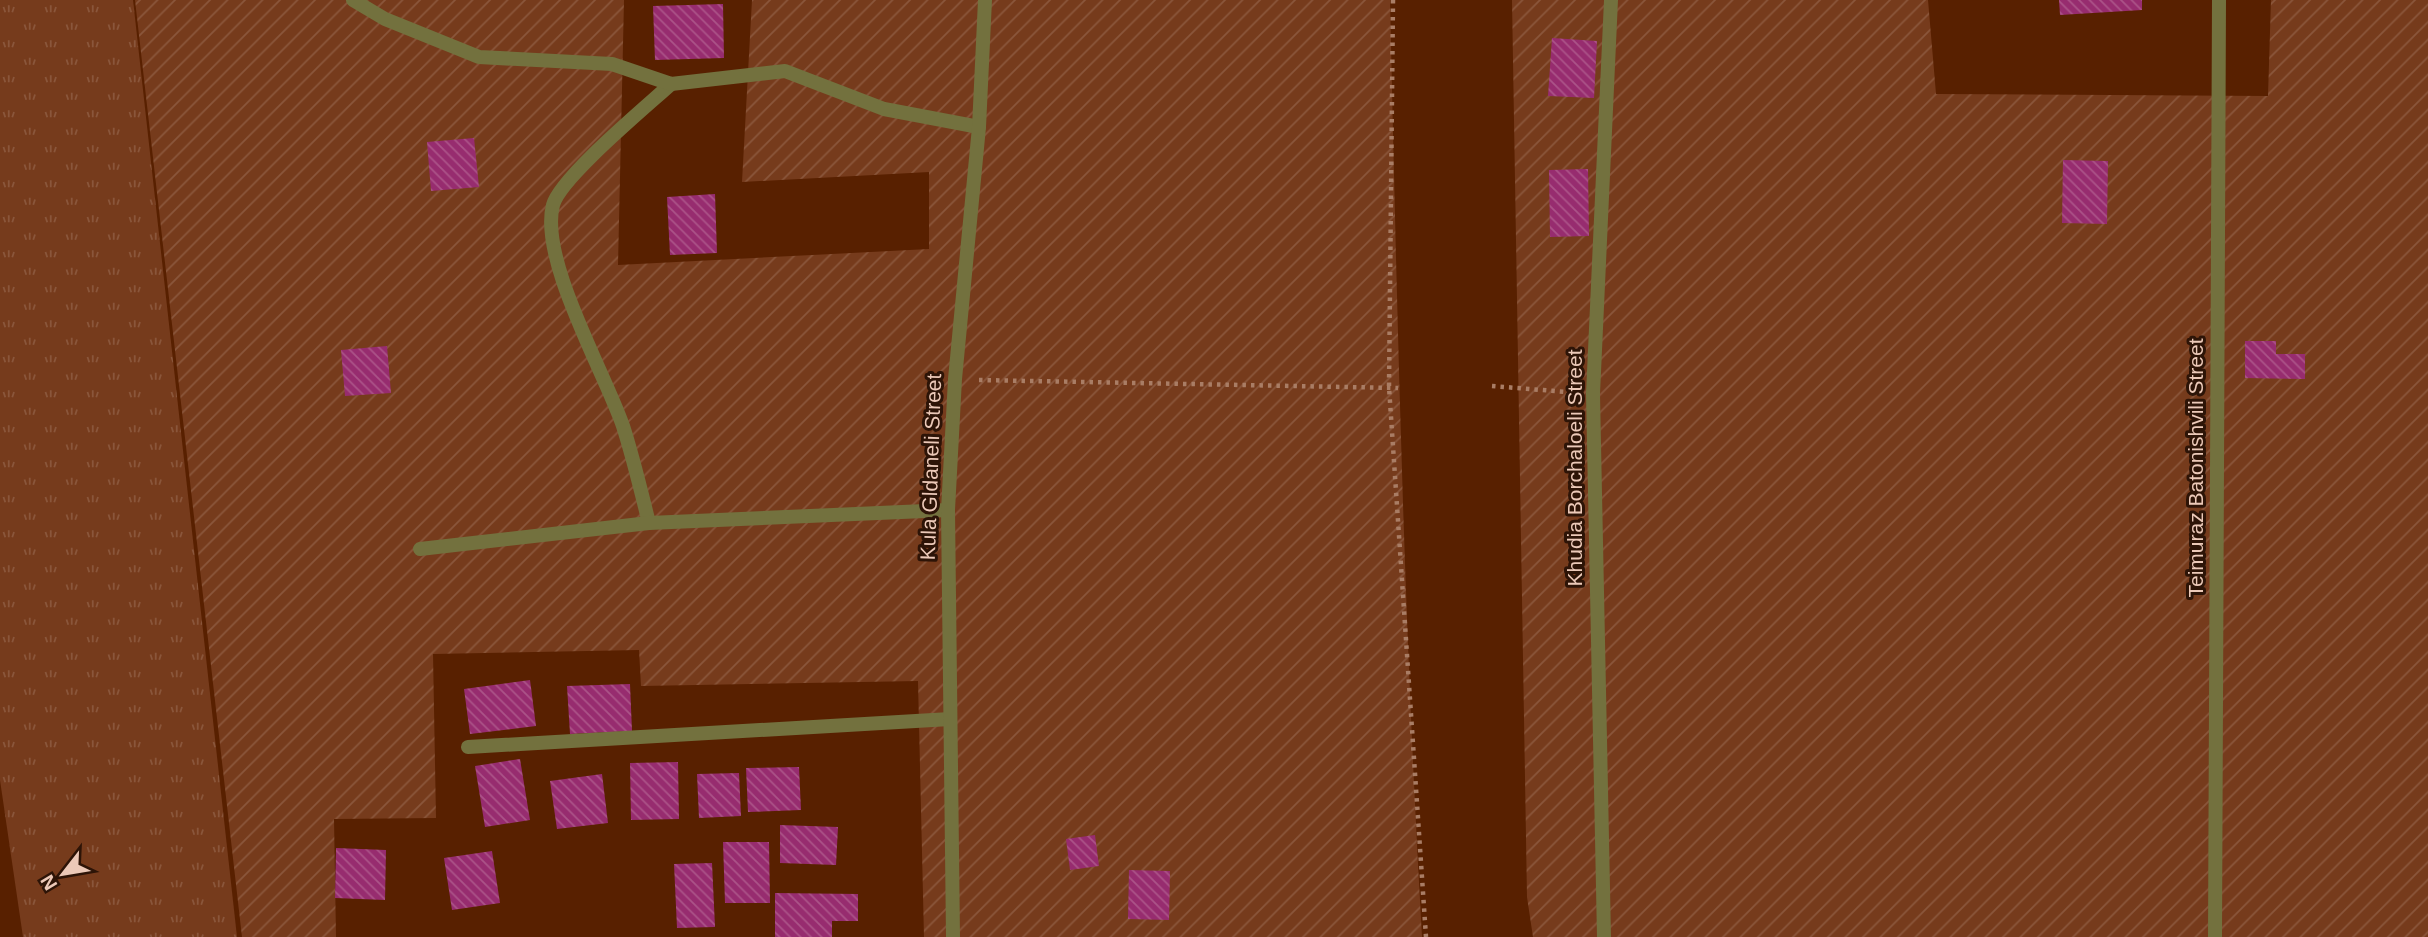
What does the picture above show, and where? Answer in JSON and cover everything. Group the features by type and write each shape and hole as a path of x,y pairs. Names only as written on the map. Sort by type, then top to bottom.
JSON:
{"street":[{"path":"353,0 384,19 479,57 612,64 671,84 785,71 884,109 979,127"},
{"name":"Kula Gldaneli Street","path":"953,937 947,510 955,379 979,127 985,0"},
{"name":"Khudia Borchaloeli Street","path":"1604,937 1593,394 1611,0"},
{"name":"Teimuraz Batonishvili Street","path":"2215,937 2219,0"},
{"path":"649,523 622,425 572,304 553,248 553,204 579,168 671,84"},
{"path":"420,549 649,523 947,510"},
{"path":"468,747 950,719"}],"path":[{"path":"1393,0 1389,387 1426,937"},
{"path":"955,379 1398,388"},
{"path":"1492,386 1593,394"}],"green space":[{"path":"0,0 133,0 237,937 23,937 0,780"},
{"path":"135,0 624,0 618,265 929,249 929,172 742,182 752,0 1390,0 1398,352 1422,937 924,937 918,681 641,686 639,650 433,654 436,818 334,819 336,937 242,937"},
{"path":"1512,0 1928,0 1936,94 2268,96 2271,0 2428,0 2428,937 1533,937 1527,897"}],"building":[{"path":"2059,0 2142,0 2142,10 2060,15"},
{"path":"723,4 724,58 655,60 653,6"},
{"path":"1552,38 1597,41 1594,98 1548,96"},
{"path":"474,138 479,187 431,191 427,142"},
{"path":"2063,160 2108,161 2107,224 2062,223"},
{"path":"1588,169 1589,236 1550,237 1549,170"},
{"path":"715,194 717,253 670,255 667,197"},
{"path":"2245,341 2276,341 2276,354 2305,354 2305,379 2245,378"},
{"path":"387,346 391,393 345,396 341,350"},
{"path":"530,680 536,726 470,734 464,689"},
{"path":"630,684 632,731 570,734 567,686"},
{"path":"520,759 530,820 485,827 475,766"},
{"path":"678,762 679,819 631,820 630,763"},
{"path":"799,767 801,810 748,812 746,768"},
{"path":"739,773 741,816 699,818 697,774"},
{"path":"602,774 608,823 557,829 550,781"},
{"path":"780,825 838,827 836,865 780,863"},
{"path":"1095,835 1099,866 1070,870 1066,839"},
{"path":"723,842 769,842 770,903 725,903"},
{"path":"336,848 386,850 385,900 335,898"},
{"path":"492,851 500,903 452,910 444,858"},
{"path":"712,863 715,927 677,928 674,864"},
{"path":"1129,870 1170,871 1169,920 1128,919"},
{"path":"775,893 858,894 858,921 832,921 832,937 775,937"}]}
